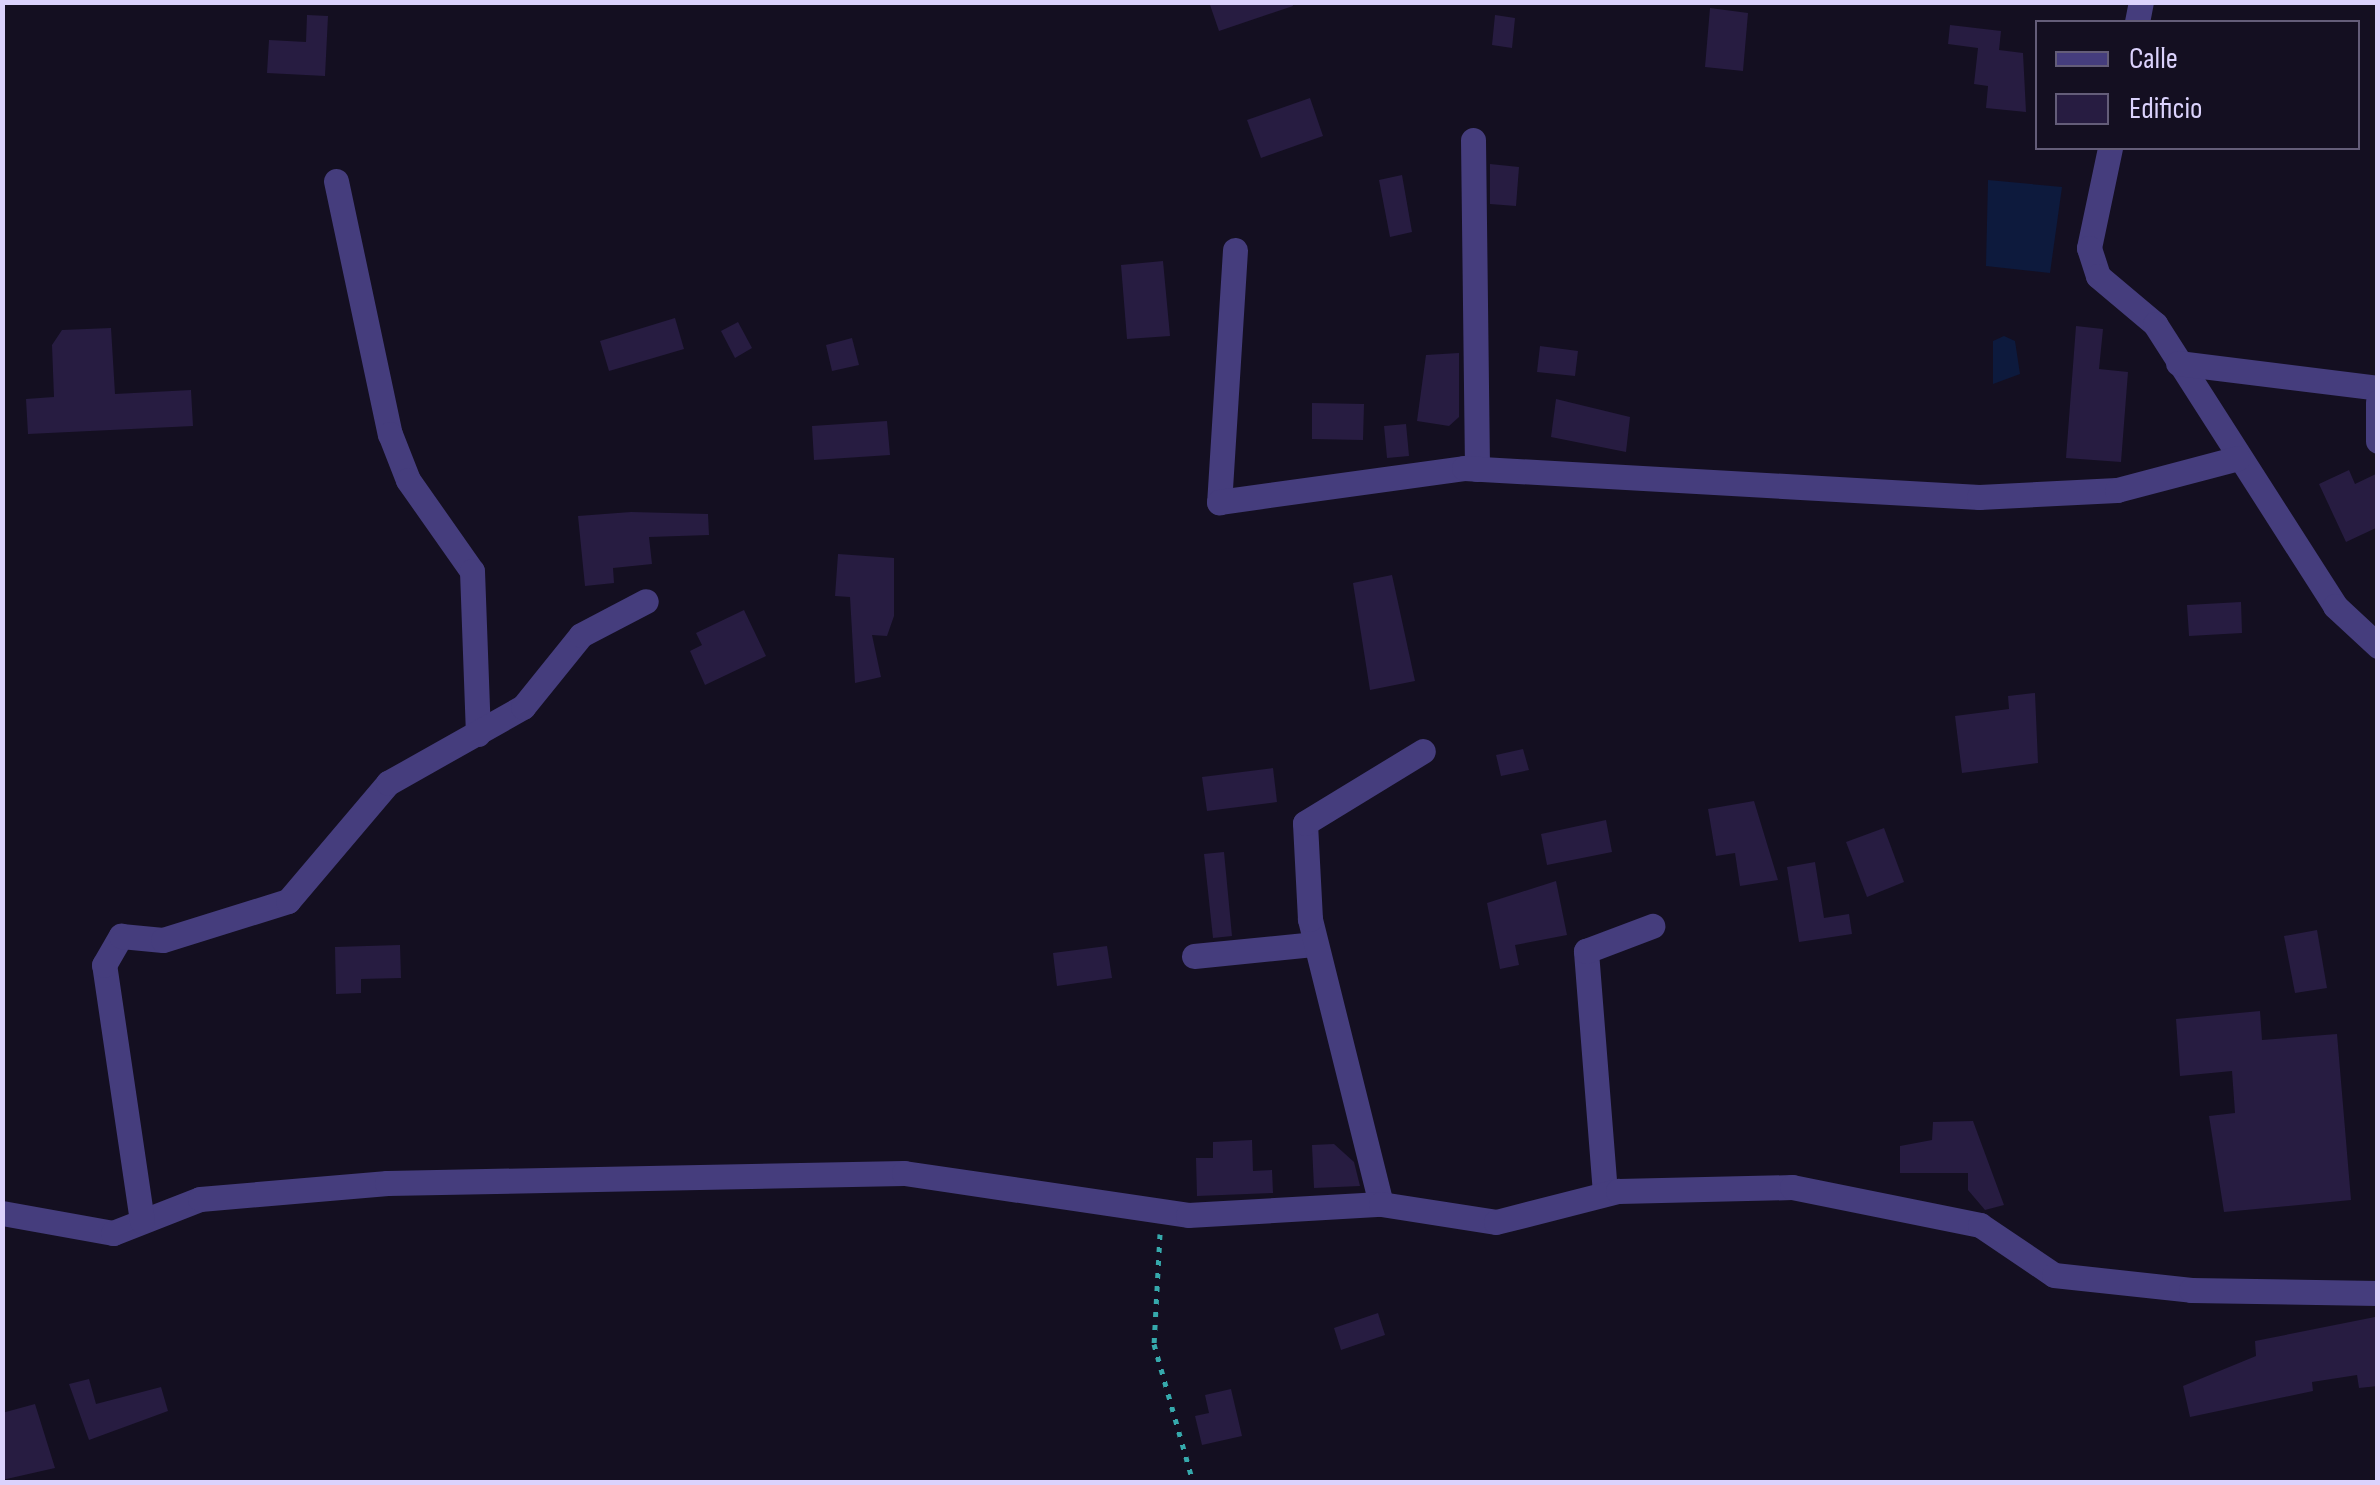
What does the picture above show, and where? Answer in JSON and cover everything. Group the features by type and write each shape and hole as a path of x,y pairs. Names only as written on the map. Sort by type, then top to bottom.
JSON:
{"street":[{"path":"1474,140 1476,469"},
{"path":"2110,150 2088,248 2098,276 2154,324 2336,606 2378,646"},
{"path":"336,181 390,434 408,480 472,571 478,734"},
{"path":"1235,250 1219,502 1476,469 1979,497 2117,490 2238,458"},
{"path":"2178,362 2378,388"},
{"path":"2378,402 2378,441"},
{"path":"142,1221 104,965 121,936 163,940 288,901 388,783 523,707 580,635 646,601"},
{"path":"1380,1204 1315,944 1306,823 1423,751"},
{"path":"1604,1192 1586,951 1652,926"},
{"path":"1194,956 1315,944"},
{"path":"2,1213 113,1233 200,1200 387,1183 904,1173 1161,1211 1380,1204 1496,1222 1604,1192 1792,1187 1980,1225 2054,1275 2191,1290 2378,1293"}],"path":[{"path":"1161,1211 1154,1344 1194,1482"}],"water":[{"path":"1988,180 2062,187 2050,273 1986,266"},
{"path":"2004,336 2015,341 2020,374 1993,384 1993,341"}],"building":[{"path":"1209,2 1292,2 1293,6 1219,31"},
{"path":"1710,8 1748,13 1743,71 1705,67"},
{"path":"307,15 328,16 325,76 267,73 269,40 306,42"},
{"path":"1495,15 1515,18 1512,48 1492,45"},
{"path":"1950,25 2001,31 1999,50 2023,53 2026,112 1986,108 1988,86 1974,84 1978,48 1948,44"},
{"path":"1310,98 1323,136 1261,158 1247,120"},
{"path":"1490,164 1519,167 1516,206 1490,204"},
{"path":"1402,175 1412,232 1390,237 1379,180"},
{"path":"1163,261 1170,336 1127,339 1121,265"},
{"path":"675,318 684,349 609,371 600,341"},
{"path":"738,322 752,348 735,358 721,331"},
{"path":"2076,326 2103,329 2099,369 2128,372 2121,462 2066,458"},
{"path":"111,328 115,394 191,390 193,426 28,434 26,399 54,397 52,345 62,330"},
{"path":"852,338 859,365 832,371 826,345"},
{"path":"1540,346 1578,351 1575,376 1537,372"},
{"path":"1459,353 1459,417 1449,426 1417,421 1426,355"},
{"path":"1556,399 1630,417 1626,452 1551,437"},
{"path":"1312,403 1364,404 1363,440 1312,439"},
{"path":"887,421 890,455 814,460 812,426"},
{"path":"1406,424 1409,456 1387,458 1384,426"},
{"path":"2349,470 2355,484 2378,473 2378,527 2346,542 2319,484"},
{"path":"631,512 708,514 709,535 649,537 652,564 613,568 614,583 585,586 578,516"},
{"path":"838,554 894,558 894,616 887,636 872,635 881,677 855,683 850,597 835,596"},
{"path":"1392,575 1415,681 1370,690 1353,583"},
{"path":"2241,602 2242,633 2189,636 2187,605"},
{"path":"744,610 766,656 705,685 690,651 702,645 696,633"},
{"path":"2035,693 2038,763 1962,773 1955,716 2009,709 2008,696"},
{"path":"1523,749 1529,770 1501,776 1496,755"},
{"path":"1273,768 1277,802 1207,811 1202,777"},
{"path":"1754,801 1778,880 1740,886 1735,853 1716,856 1708,809"},
{"path":"1606,820 1612,852 1547,865 1541,834"},
{"path":"1884,828 1904,882 1867,897 1846,842"},
{"path":"1224,852 1232,936 1213,938 1204,854"},
{"path":"1815,862 1824,918 1849,914 1852,934 1799,942 1787,867"},
{"path":"1556,881 1567,935 1515,945 1519,965 1500,969 1487,903"},
{"path":"2317,930 2327,988 2295,993 2284,936"},
{"path":"400,945 401,978 361,979 361,993 336,994 335,947"},
{"path":"1107,946 1112,978 1057,986 1053,953"},
{"path":"2260,1011 2262,1040 2337,1034 2351,1200 2224,1212 2209,1116 2235,1113 2232,1071 2180,1076 2176,1019"},
{"path":"1973,1121 2004,1205 1985,1210 1968,1190 1968,1173 1900,1173 1900,1146 1932,1140 1933,1122"},
{"path":"1252,1140 1253,1171 1272,1170 1273,1193 1197,1196 1196,1158 1213,1158 1213,1142"},
{"path":"1334,1144 1354,1162 1360,1186 1314,1188 1312,1145"},
{"path":"1378,1313 1385,1335 1341,1350 1334,1328"},
{"path":"2375,1317 2378,1386 2359,1388 2357,1375 2312,1382 2313,1391 2190,1417 2183,1386 2256,1356 2255,1341"},
{"path":"89,1379 96,1404 161,1387 168,1411 89,1440 69,1384"},
{"path":"1231,1389 1242,1436 1202,1445 1195,1416 1209,1413 1205,1395"},
{"path":"35,1404 55,1468 2,1480 2,1413"}]}
